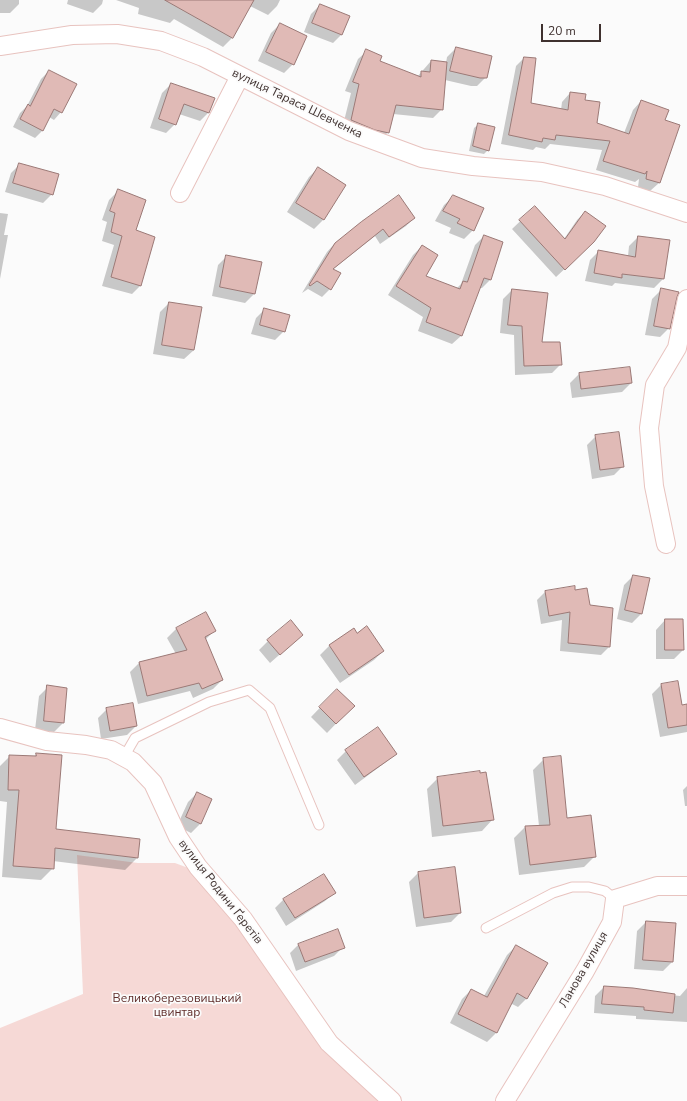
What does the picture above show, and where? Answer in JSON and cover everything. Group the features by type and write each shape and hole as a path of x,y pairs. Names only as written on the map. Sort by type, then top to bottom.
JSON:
{"street":[{"name":"вулиця Тараса Шевченка","path":"0,46 72,35 117,34 161,41 203,56 349,132 422,158 473,166 542,172 605,186 687,213"},
{"path":"180,193 240,76"},
{"path":"666,544 654,486 649,428 656,385 677,348 687,299"},
{"name":"вулиця Родини Ґеретів","path":"0,728 46,741 86,745 111,750 133,762 153,783 178,837 198,867 244,919 329,1043 392,1101"},
{"path":"615,899 657,886 687,886"},
{"name":"Ланова вулиця","path":"505,1101 585,971 609,928 612,922 615,899"}],"lane":[{"path":"124,757 135,738 208,702 249,690 270,708 319,825"},
{"path":"486,928 553,893 572,887 589,887 605,891 615,899"}],"green space":[{"name":"Великоберезовицький цвинтар","path":"77,855 138,863 175,863 191,869 216,898 260,959 379,1101 0,1101 0,1028 83,994"}],"building":[{"path":"165,0 254,0 233,38"},
{"path":"320,4 350,16 342,35 312,23"},
{"path":"280,23 307,36 294,65 266,52"},
{"path":"456,47 492,56 487,78 480,78 450,71"},
{"path":"366,49 382,56 380,61 421,77 421,71 430,72 431,60 447,62 443,110 396,105 389,133 375,130 351,120 359,84 353,82"},
{"path":"524,57 536,58 531,103 568,110 570,92 586,94 585,100 600,102 597,123 629,134 641,100 669,110 665,120 680,125 660,183 646,179 647,171 645,174 603,161 610,141 556,135 555,140 543,138 542,142 509,135"},
{"path":"49,70 77,84 62,113 54,109 43,131 20,119 28,104 30,106"},
{"path":"171,83 215,98 209,113 184,104 176,125 159,119"},
{"path":"478,123 495,127 489,151 473,146"},
{"path":"19,163 59,174 53,195 13,183"},
{"path":"318,167 346,185 324,220 296,203"},
{"path":"118,189 146,200 136,230 155,237 141,286 111,277 122,236 111,232 115,213 110,211"},
{"path":"399,195 415,218 389,237 383,229 333,269 341,273 331,290 317,281 310,286 309,285 335,243"},
{"path":"453,195 484,208 474,231 457,223 460,219 443,211"},
{"path":"535,206 565,239 585,211 606,226 594,242 565,270 519,220"},
{"path":"484,235 503,242 491,280 484,278 462,336 426,322 431,308 396,286 422,245 438,255 426,276 460,289 463,281 467,282"},
{"path":"638,236 670,240 664,279 622,274 622,278 594,273 598,250 635,257"},
{"path":"226,255 262,262 255,294 220,287"},
{"path":"661,288 679,292 670,329 654,326"},
{"path":"512,289 548,293 542,342 560,342 562,365 524,366 522,326 508,325"},
{"path":"169,302 202,307 194,350 162,345"},
{"path":"264,308 290,315 285,332 260,325"},
{"path":"630,367 632,383 581,389 579,373"},
{"path":"619,432 624,467 600,470 595,435"},
{"path":"633,575 650,578 642,614 625,610"},
{"path":"575,586 575,590 587,588 590,605 613,608 610,647 568,643 570,612 549,616 545,591"},
{"path":"206,612 216,631 205,637 223,680 202,689 199,683 147,696 139,662 187,650 176,628"},
{"path":"665,619 683,619 684,650 665,650"},
{"path":"291,620 303,635 280,655 267,640"},
{"path":"367,626 384,651 349,675 329,645 354,628 357,633"},
{"path":"678,681 682,705 687,704 687,725 668,728 661,684"},
{"path":"47,685 67,688 64,723 44,721"},
{"path":"337,689 355,706 336,724 319,707"},
{"path":"133,703 137,726 110,731 106,708"},
{"path":"378,727 397,754 364,777 345,750"},
{"path":"36,753 62,755 56,829 140,839 138,858 55,848 54,869 13,866 19,790 8,790 9,755 36,756"},
{"path":"561,756 567,818 591,815 596,857 530,865 525,826 550,825 543,758"},
{"path":"480,771 480,773 486,772 494,820 443,826 437,777"},
{"path":"197,792 212,799 201,824 186,817"},
{"path":"455,867 461,913 424,918 418,872"},
{"path":"324,874 336,893 295,918 283,899"},
{"path":"646,921 676,923 673,962 643,960"},
{"path":"338,929 345,948 305,962 298,944"},
{"path":"516,945 548,963 527,999 517,993 497,1033 458,1014 471,989 487,997"},
{"path":"604,986 633,988 675,994 673,1013 644,1010 644,1007 602,1004"}]}
